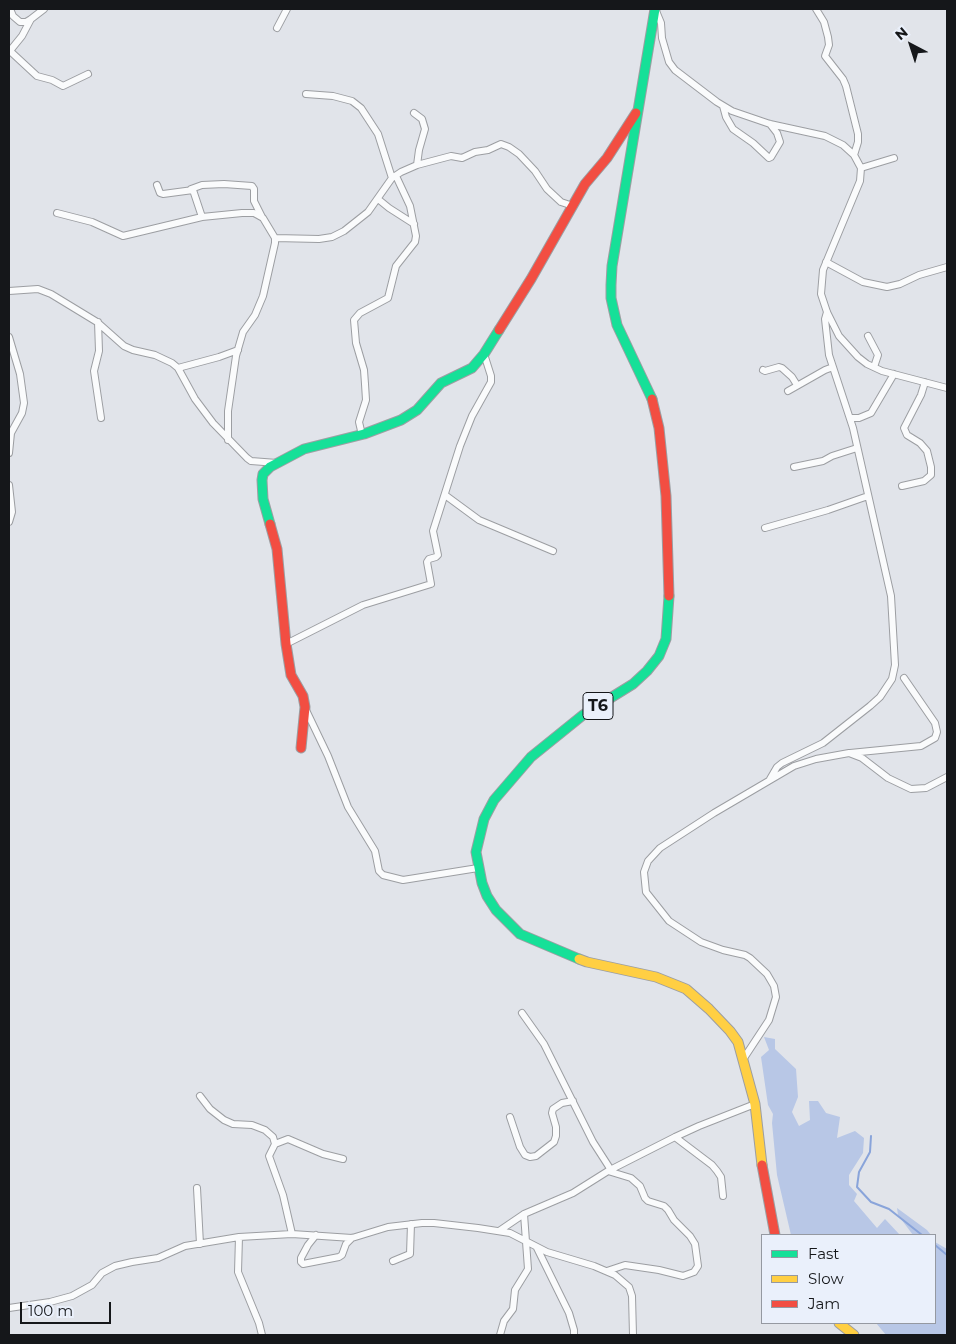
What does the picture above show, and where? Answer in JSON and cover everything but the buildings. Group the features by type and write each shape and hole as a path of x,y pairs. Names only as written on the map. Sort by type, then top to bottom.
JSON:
{"main road":[{"name":"T6","path":"655,9 612,266 611,298 617,325 648,389 655,408 659,428 663,460 667,533 669,599 666,639 659,656 633,684 583,715 558,734 508,782 494,800 484,819 476,852 478,868 487,896 496,910 520,934 587,962 656,977 686,988 730,1031 738,1042 744,1058 755,1104 763,1173 775,1234"},
{"path":"301,748 304,707 301,690 293,681 291,675 286,644 277,549 263,499 262,480 265,470 304,449 362,435 402,420 417,410 441,383 472,368 484,354 531,280 585,184 613,150 638,111"},
{"path":"841,1324 854,1335"}],"street":[{"path":"10,9 13,16 20,22 26,22 44,9"},
{"path":"277,28 287,9"},
{"path":"655,9 661,23 662,38 669,62 675,70 723,106 770,124 825,136 854,155 861,168 858,190 826,262 821,283 821,294 827,312 840,336 858,357 874,367 894,374 947,388"},
{"path":"816,9 824,22 830,45 825,56 843,79 846,86 858,134 857,149 854,155"},
{"path":"34,17 9,51 37,76 52,80 63,86 88,74"},
{"path":"306,94 333,96 352,101 361,108 378,134 394,177 410,206 416,236 415,242 396,266 388,298 360,313 354,320 356,343 364,370 365,384 366,400 360,422 362,435"},
{"path":"723,106 726,117 733,129 753,143 769,158 780,142 777,133 770,124"},
{"path":"414,113 422,119 425,129 417,165"},
{"path":"275,238 319,240 332,237 344,231 363,216 394,177 417,165 451,156 462,158 498,145 504,145 515,151 526,161 547,189 561,202 573,206"},
{"path":"861,168 894,158"},
{"path":"157,185 160,193 163,194 198,186 224,184 252,186 254,189 254,201 275,238 263,296 256,315 243,332 238,350 228,411 228,440"},
{"path":"191,189 194,192 202,217"},
{"path":"378,199 414,224"},
{"path":"57,212 92,222 123,236 202,217 248,213 260,215 263,218"},
{"path":"826,262 863,282 887,287 900,284 927,272 947,267"},
{"path":"9,291 38,289 44,291 98,322 124,346 155,355 178,368 196,399 228,440 249,460 277,463"},
{"path":"770,780 777,767 782,763 830,739 880,697 892,679 895,665 891,596 850,418 830,355 825,319 827,312"},
{"path":"98,322 99,351 94,371 101,418"},
{"path":"868,336 878,355 874,367"},
{"path":"9,337 20,374 24,403 22,413 12,433 9,453"},
{"path":"178,368 238,350"},
{"path":"286,644 363,605 431,584 427,562 438,555 433,531 454,462 472,416 491,382 484,354"},
{"path":"762,370 782,368 792,377 797,386"},
{"path":"788,390 825,370 833,368"},
{"path":"850,418 860,418 871,413 894,374"},
{"path":"902,486 924,481 931,475 927,451 920,443 907,435 904,428 921,395 925,382"},
{"path":"794,467 823,460 857,448"},
{"path":"9,485 12,512 9,522"},
{"path":"445,496 479,520 553,551"},
{"path":"765,528 828,510 868,496"},
{"path":"744,1058 769,1020 776,997 774,986 767,974 750,958 701,942 669,921 646,892 644,872 648,861 660,848 794,766 816,759 849,753 920,746 935,738 937,732 935,722 904,678"},
{"path":"304,707 328,756 348,807 375,850 379,871 383,875 403,880 478,868"},
{"path":"849,753 862,758 888,778 911,789 926,788 947,777"},
{"path":"522,1013 544,1044 593,1142 610,1170 631,1178 640,1186 648,1201 664,1206 695,1244 698,1266 694,1272 683,1276 625,1265 607,1271"},
{"path":"200,1096 210,1109 224,1120 233,1124 248,1124 265,1130 273,1137 275,1144"},
{"path":"510,1117 520,1147 525,1155 530,1157 536,1156 554,1142 556,1136 553,1109 562,1102 573,1100"},
{"path":"499,1231 524,1214 573,1192 610,1170 675,1137 755,1104"},
{"path":"675,1137 712,1165 717,1171 721,1177 723,1196"},
{"path":"292,1234 283,1195 269,1156 275,1144 288,1139 323,1154 343,1159"},
{"path":"197,1188 200,1244"},
{"path":"500,1335 504,1321 513,1310 515,1290 528,1269 524,1214"},
{"path":"9,1308 45,1303 72,1296 92,1285 102,1273 115,1266 158,1258 177,1248 239,1237 292,1234 352,1238 388,1227 434,1223 510,1234 537,1248 607,1271 629,1287 633,1304 633,1335"},
{"path":"393,1261 410,1254 411,1224"},
{"path":"316,1235 301,1258 303,1264 340,1256 346,1244 352,1238"},
{"path":"239,1237 238,1272 262,1335"},
{"path":"537,1248 568,1312 574,1335"}],"shaded area":[{"path":"764,1037 775,1039 775,1049 796,1069 798,1097 792,1112 799,1126 810,1120 809,1101 818,1101 826,1113 840,1117 837,1138 855,1131 864,1138 863,1153 849,1175 849,1185 857,1194 854,1201 877,1228 885,1219 899,1234 791,1234 777,1175 772,1123 773,1114 768,1105 761,1057 769,1050"},
{"path":"897,1208 930,1234 912,1234 898,1215"},
{"path":"936,1243 947,1249 947,1335 886,1335 877,1324 936,1324"}],"waterway":[{"path":"871,1136 870,1152 859,1172 857,1187 871,1202 889,1209 921,1234"},
{"path":"936,1246 947,1255"}],"traffic: fast":[{"path":"652,399 617,325 611,298 611,285 612,266 655,9"},
{"path":"270,524 263,499 262,480 263,474 270,467 304,449 364,434 401,420 417,410 441,383 472,368 484,354 499,330"},
{"path":"579,959 520,934 496,910 487,896 482,883 476,852 484,819 494,800 531,757 583,715 633,684 647,671 659,656 666,639 669,596"}],"traffic: slow":[{"path":"579,959 656,977 686,989 730,1031 738,1042 755,1104 762,1165"},
{"path":"840,1324 854,1335"}],"traffic: jam":[{"path":"499,330 531,279 585,184 607,158 636,113"},
{"path":"652,399 659,428 666,496 669,596"},
{"path":"270,524 277,549 286,644 291,675 303,696 305,707 301,748"},
{"path":"762,1165 775,1234"}]}
